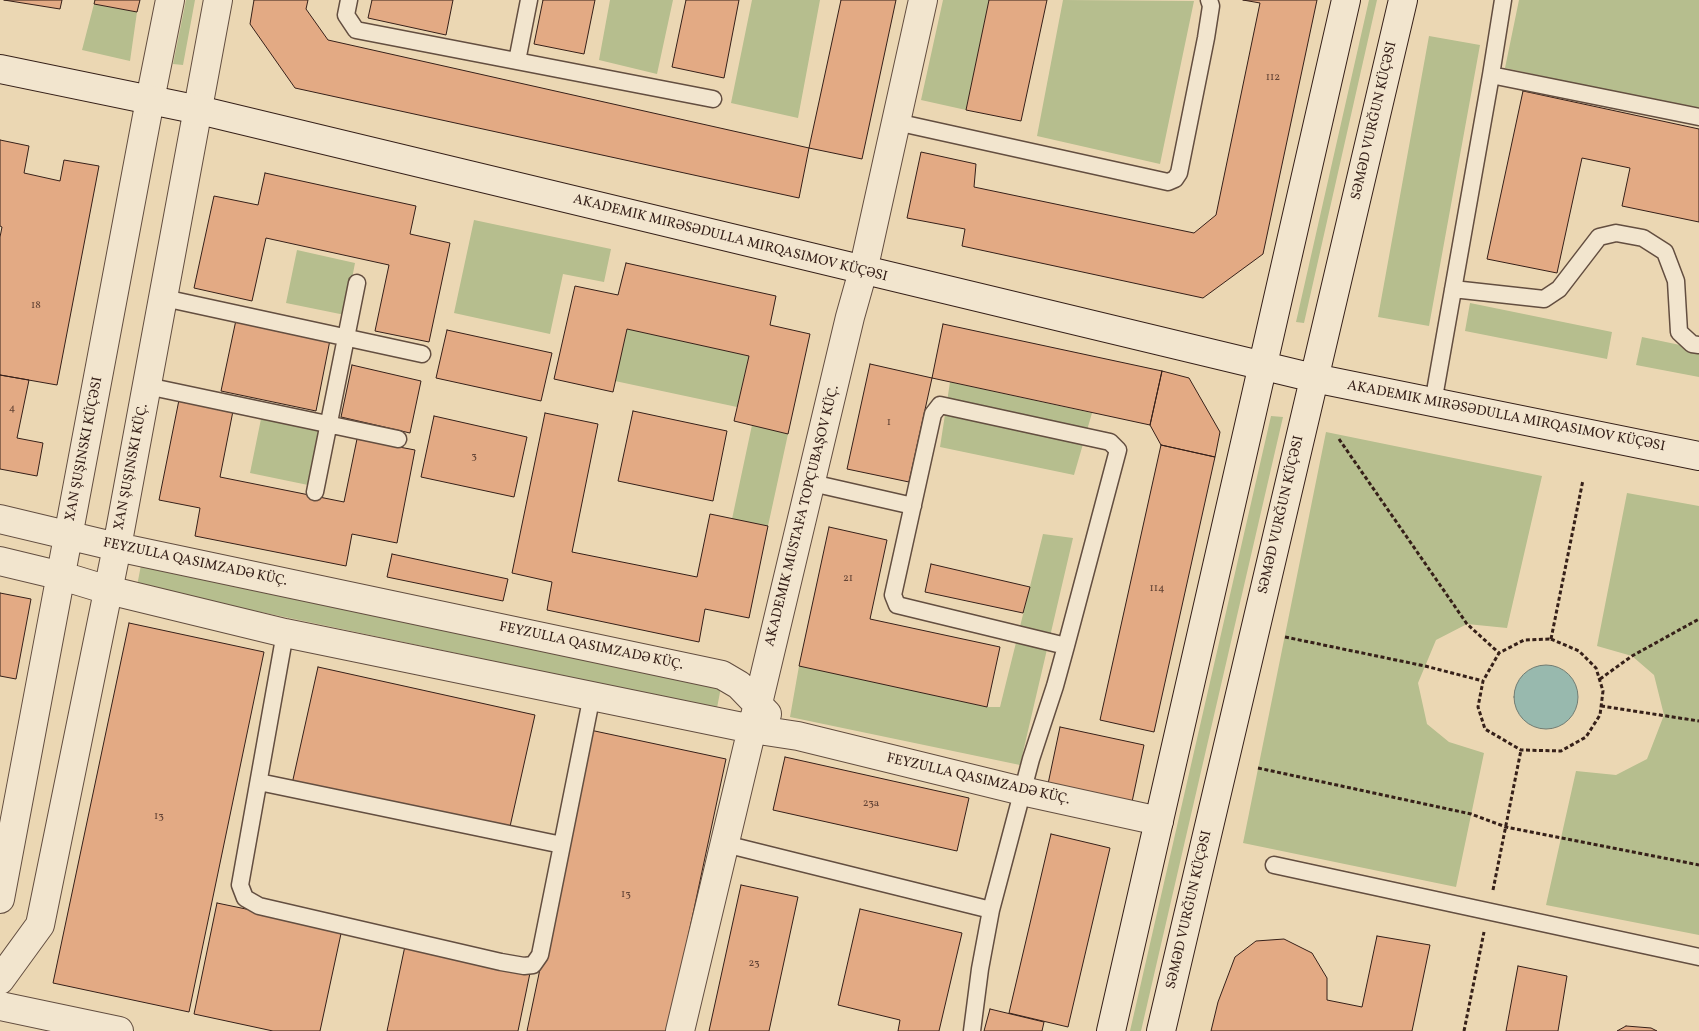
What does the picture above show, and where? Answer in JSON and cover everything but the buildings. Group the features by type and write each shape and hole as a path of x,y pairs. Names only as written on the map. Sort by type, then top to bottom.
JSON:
{"street":[{"name":"XAN ŞUŞINSKI KÜÇƏSI","path":"0,899 170,0"},
{"name":"XAN ŞUŞINSKI KÜÇ.","path":"0,980 40,925 117,547 218,0"},
{"name":"AKADEMIK MUSTAFA TOPÇUBAŞOV KÜÇ.","path":"680,1031 850,317 863,271 924,0"},
{"path":"1111,1031 1346,0"},
{"name":"SƏMƏD VURĞUN KÜÇƏSI","path":"1162,1031 1403,0"},
{"path":"0,69 198,110 1314,378 1699,456"},
{"path":"0,519 117,547 722,675 740,685 755,716"},
{"path":"0,561 62,576 108,590 285,633 592,695 755,716 782,732 1022,791 1159,821"},
{"path":"0,1006 119,1031"}],"lane":[{"path":"349,0 346,15 356,30 713,99"},
{"path":"517,61 529,0"},
{"path":"896,122 1168,182 1175,179 1179,173 1206,38 1211,6 1209,0"},
{"path":"1432,403 1454,289 1502,0"},
{"path":"1491,75 1699,117"},
{"path":"1454,289 1544,299 1558,289 1599,237 1616,233 1643,238 1665,252 1676,281 1679,332 1692,344 1699,345"},
{"path":"315,492 357,283"},
{"path":"164,298 422,354"},
{"path":"147,386 398,439"},
{"path":"972,1031 980,969 991,910 1022,791 1066,646 1118,450 1110,442 940,405 933,414 892,595 897,605 1066,646"},
{"path":"812,483 913,506"},
{"path":"285,633 240,884 245,898 259,906 501,962 524,966 533,965 540,955 592,695"},
{"path":"258,782 562,845"},
{"path":"725,844 991,910"},
{"path":"1274,865 1699,957"}],"path":[{"path":"1339,439 1467,624 1499,653"},
{"path":"1551,639 1583,480"},
{"path":"1600,679 1632,656 1699,619"},
{"path":"1284,637 1425,666 1483,681"},
{"path":"1551,639 1579,651 1596,668 1603,691 1600,715 1586,737 1560,751 1521,750 1485,729 1478,707 1483,681 1499,653 1524,640 1551,639"},
{"path":"1601,706 1699,721"},
{"path":"1258,768 1471,814 1506,827 1699,865"}],"green space":[{"path":"186,0 195,0 183,65 173,64"},
{"path":"610,0 673,0 657,74 599,60"},
{"path":"752,0 820,0 798,118 731,103"},
{"path":"943,0 989,0 966,110 921,100"},
{"path":"1063,0 1194,1 1160,164 1037,136"},
{"path":"1369,0 1377,0 1304,323 1296,322"},
{"path":"1519,0 1699,0 1699,110 1505,68"},
{"path":"94,4 137,12 130,61 82,50"},
{"path":"1429,36 1480,45 1429,326 1378,317"},
{"path":"474,220 611,249 604,282 563,274 550,334 454,313"},
{"path":"297,250 355,263 345,315 286,303"},
{"path":"1470,303 1612,332 1607,359 1465,331"},
{"path":"627,329 749,356 737,407 615,381"},
{"path":"1642,337 1699,349 1699,377 1636,365"},
{"path":"950,382 1092,413 1074,475 940,447"},
{"path":"1271,416 1283,417 1141,1031 1130,1031"},
{"path":"261,419 319,431 308,485 250,473"},
{"path":"752,425 788,434 768,526 732,519"},
{"path":"1326,432 1542,476 1507,628 1467,624 1436,640 1418,683 1427,724 1449,742 1484,753 1456,887 1243,843"},
{"path":"1627,493 1699,506 1699,935 1546,905 1576,771 1616,775 1647,759 1664,715 1654,675 1632,656 1597,646"},
{"path":"1043,534 1073,538 1020,765 790,717 799,666 987,707 1000,707"},
{"path":"141,565 721,687 717,708 137,586"}],"water":[{"path":"1546,665 1558,667 1569,674 1576,685 1578,697 1576,709 1569,720 1558,727 1546,729 1534,727 1523,720 1516,709 1514,697 1516,685 1523,674 1534,667"}]}
